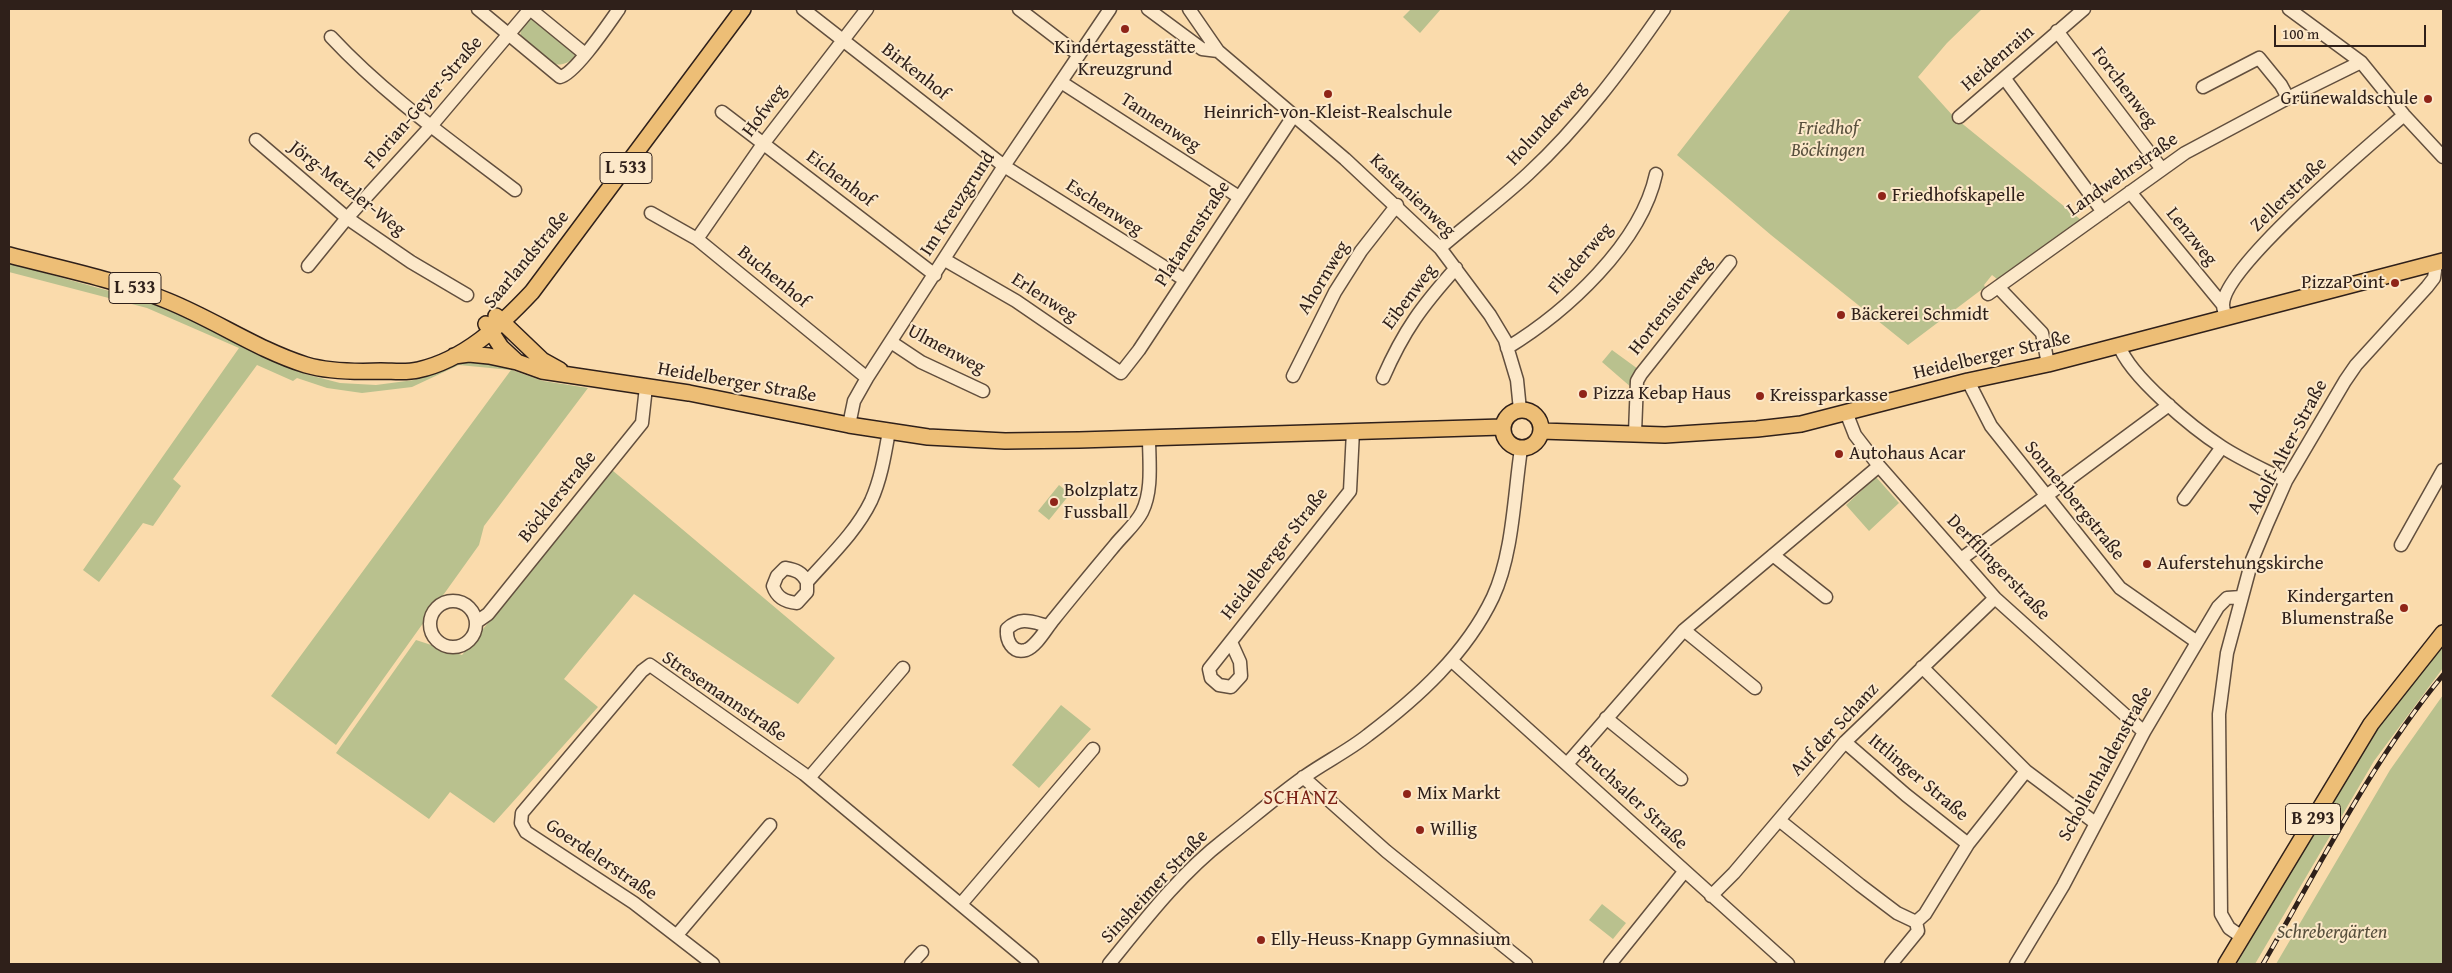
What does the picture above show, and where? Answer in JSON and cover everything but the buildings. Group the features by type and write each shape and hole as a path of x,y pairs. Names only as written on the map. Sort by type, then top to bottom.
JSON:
{"main road":[{"name":"Saarlandstraße","path":"392,371 442,354 493,323 555,246 730,9"},
{"name":"Saarlandstraße","path":"392,371 417,371 454,356 532,292 743,9"},
{"name":"L 533","path":"9,255 137,289 189,310 253,342 306,364 328,370 392,371"},
{"name":"Heidelberger Straße","path":"1541,431 1665,435 1801,424 1968,381 2048,364 2119,345 2224,311 2439,262"},
{"name":"Heidelberger Straße","path":"493,323 501,347 517,362"},
{"name":"Heidelberger Straße","path":"493,323 542,360 578,376"},
{"name":"Heidelberger Straße","path":"454,356 469,354 517,362 542,371 689,393 849,424 928,437 1005,440 1502,427"},
{"path":"1520,410 1536,415 1541,431 1538,440 1530,447 1521,449 1511,446 1504,437 1502,427 1505,418 1512,412 1520,410"},
{"name":"B 293","path":"2226,964 2371,724 2443,633"}],"street":[{"path":"478,9 508,34"},
{"name":"Florian-Geyer-Straße","path":"308,266 348,218 431,126 530,9 586,54"},
{"name":"Florian-Geyer-Straße","path":"508,34 560,77 565,76 586,54 619,9"},
{"name":"Birkenhof","path":"803,9 1004,166"},
{"name":"Hofweg","path":"697,239 764,144 867,9"},
{"path":"1018,9 1079,55"},
{"name":"Im Kreuzgrund","path":"849,424 854,400 867,378 1004,166 1110,9"},
{"name":"Kastanienweg","path":"1148,9 1202,49 1218,52"},
{"name":"Kastanienweg","path":"1190,9 1218,52 1294,114 1397,205 1440,248 1490,315 1507,348 1517,380 1520,410"},
{"name":"Holunderweg","path":"1440,248 1529,173 1562,138 1596,99 1664,9"},
{"name":"Heidenrain","path":"1958,117 2005,79 2084,9"},
{"path":"2289,9 2362,62 2404,115 2443,157"},
{"name":"Forchenweg","path":"2057,31 2161,168"},
{"path":"331,37 370,77 402,105 515,190"},
{"path":"2203,87 2259,58 2281,84 2288,98"},
{"name":"Landwehrstraße","path":"2048,364 2042,333 1993,290 2103,212 2161,168 2185,153 2288,98 2362,62"},
{"path":"2005,79 2103,212"},
{"name":"Tannenweg","path":"1061,82 1239,197"},
{"name":"Eichenhof","path":"722,112 935,275"},
{"name":"Platanenstraße","path":"1121,372 1139,350 1294,114"},
{"name":"Zellerstraße","path":"2224,311 2228,290 2246,265 2277,229 2404,115"},
{"name":"Jörg-Metzler-Weg","path":"256,140 348,218 411,262 467,295"},
{"name":"Eschenweg","path":"1004,166 1185,280"},
{"name":"Fliederweg","path":"1507,348 1533,332 1559,312 1600,271 1648,204 1656,174"},
{"name":"Lenzweg","path":"2130,192 2224,311"},
{"name":"Ahornweg","path":"1293,376 1335,292 1361,251 1397,205"},
{"name":"Buchenhof","path":"651,213 697,239 867,378"},
{"name":"Erlenweg","path":"945,260 1016,301 1121,372"},
{"name":"Hortensienweg","path":"1635,433 1637,381 1730,262"},
{"name":"Adolf-Alter-Straße","path":"2242,937 2229,928 2221,914 2218,776 2219,714 2226,662 2241,597 2252,560 2286,482 2345,381 2356,365 2427,287 2434,278 2439,262"},
{"name":"Eibenweg","path":"1383,378 1398,343 1422,307 1456,268"},
{"name":"Ulmenweg","path":"891,342 920,362 983,391"},
{"path":"2119,345 2122,353 2147,384 2169,405 2222,447 2286,482"},
{"name":"Sonnenbergstraße","path":"1968,381 1991,426 2120,588 2197,642"},
{"name":"Böcklerstraße","path":"478,622 488,614 642,424 646,387"},
{"path":"1961,559 2169,405"},
{"name":"Derfflingerstraße","path":"1846,412 1855,435 1879,466 1996,598 2144,732"},
{"path":"807,582 854,528 871,500 879,480 889,430"},
{"name":"Heidelberger Straße","path":"1231,642 1350,491 1354,431"},
{"path":"1048,626 1141,514 1148,493 1150,437"},
{"path":"2184,499 2222,447"},
{"name":"Sinsheimer Straße","path":"1109,964 1192,870 1222,841 1303,777 1367,736 1410,700 1451,660 1482,616 1493,596 1499,578 1511,524 1521,449"},
{"path":"1567,764 1684,630 1879,466"},
{"path":"2401,545 2439,489 2443,470"},
{"path":"1773,556 1826,597"},
{"name":"Schollenhaldenstraße","path":"2016,964 2063,886 2094,822 2218,606 2227,598 2241,597"},
{"name":"Auf der Schanz","path":"1711,896 1734,873 1845,742 1996,598"},
{"path":"1684,630 1755,688"},
{"name":"Bruchsaler Straße","path":"1451,660 1788,964"},
{"name":"Stresemannstraße","path":"527,808 642,670 650,665 809,778 1032,964"},
{"path":"1922,667 2026,771 2094,822"},
{"path":"809,778 903,668"},
{"path":"1606,718 1681,779"},
{"name":"Ittlinger Straße","path":"1845,742 1906,795 1968,844"},
{"path":"961,904 1093,749"},
{"path":"1916,922 1925,914 1968,844 2026,771"},
{"path":"1303,777 1367,835 1526,964"},
{"name":"Goerdelerstraße","path":"527,808 522,813 520,823 526,832 634,903 712,964"},
{"path":"1779,820 1860,885 1903,916 1916,922"},
{"path":"677,936 770,825"},
{"path":"1610,964 1684,872"},
{"path":"1891,964 1918,931 1916,922"},
{"path":"911,964 922,952"}],"green space":[{"path":"1411,9 1441,9 1420,33 1403,17"},
{"name":"Friedhof Böckingen","path":"1791,9 1982,9 1947,43 1918,77 1954,117 2081,220 1997,279 1992,275 1984,285 1985,287 1908,345 1771,235 1677,155"},
{"path":"533,17 575,52 575,56 568,62 553,64 521,37 520,29"},
{"path":"9,263 145,301 182,316 305,374 340,383 376,385 414,380 468,360 516,368 512,370 543,381 588,388 484,526 479,545 336,745 271,696 511,370 459,365 412,387 362,393 327,388 297,378 293,381 257,365 173,479 181,486 153,526 143,523 99,582 83,570 239,348 147,308 9,272"},
{"path":"1612,350 1638,369 1632,388 1602,362"},
{"path":"612,470 835,658 798,704 634,594 564,679 598,707 494,823 450,792 429,819 336,753 416,640 462,655"},
{"path":"1876,477 1899,503 1869,531 1846,505"},
{"name":"Bolzplatz Fussball","path":"1059,485 1070,494 1049,520 1038,511"},
{"path":"2443,647 2443,668 2374,761 2255,964 2237,964 2333,792 2383,718"},
{"name":"Schrebergärten","path":"2443,695 2443,964 2276,964 2390,770"},
{"path":"1061,705 1091,729 1039,788 1012,765"},
{"path":"1602,904 1626,923 1613,939 1589,920"}],"railway":[{"path":"2263,964 2369,779 2392,743 2443,675"}],"place":[{"name":"Kindertagesstätte Kreuzgrund","path":"1125,29"},
{"name":"Heinrich-von-Kleist-Realschule","path":"1328,94"},
{"name":"Grünewaldschule","path":"2428,99"},
{"name":"Friedhofskapelle","path":"1882,196"},
{"name":"PizzaPoint","path":"2395,283"},
{"name":"Bäckerei Schmidt","path":"1841,315"},
{"name":"Pizza Kebap Haus","path":"1583,394"},
{"name":"Kreissparkasse","path":"1760,396"},
{"name":"Autohaus Acar","path":"1839,454"},
{"name":"Bolzplatz Fussball","path":"1054,502"},
{"name":"Auferstehungskirche","path":"2147,564"},
{"name":"Kindergarten Blumenstraße","path":"2404,608"},
{"name":"Mix Markt","path":"1407,794"},
{"name":"Willig","path":"1420,830"},
{"name":"Elly-Heuss-Knapp Gymnasium","path":"1261,940"}],"district":[{"name":"SCHANZ","path":"1301,799"}]}
